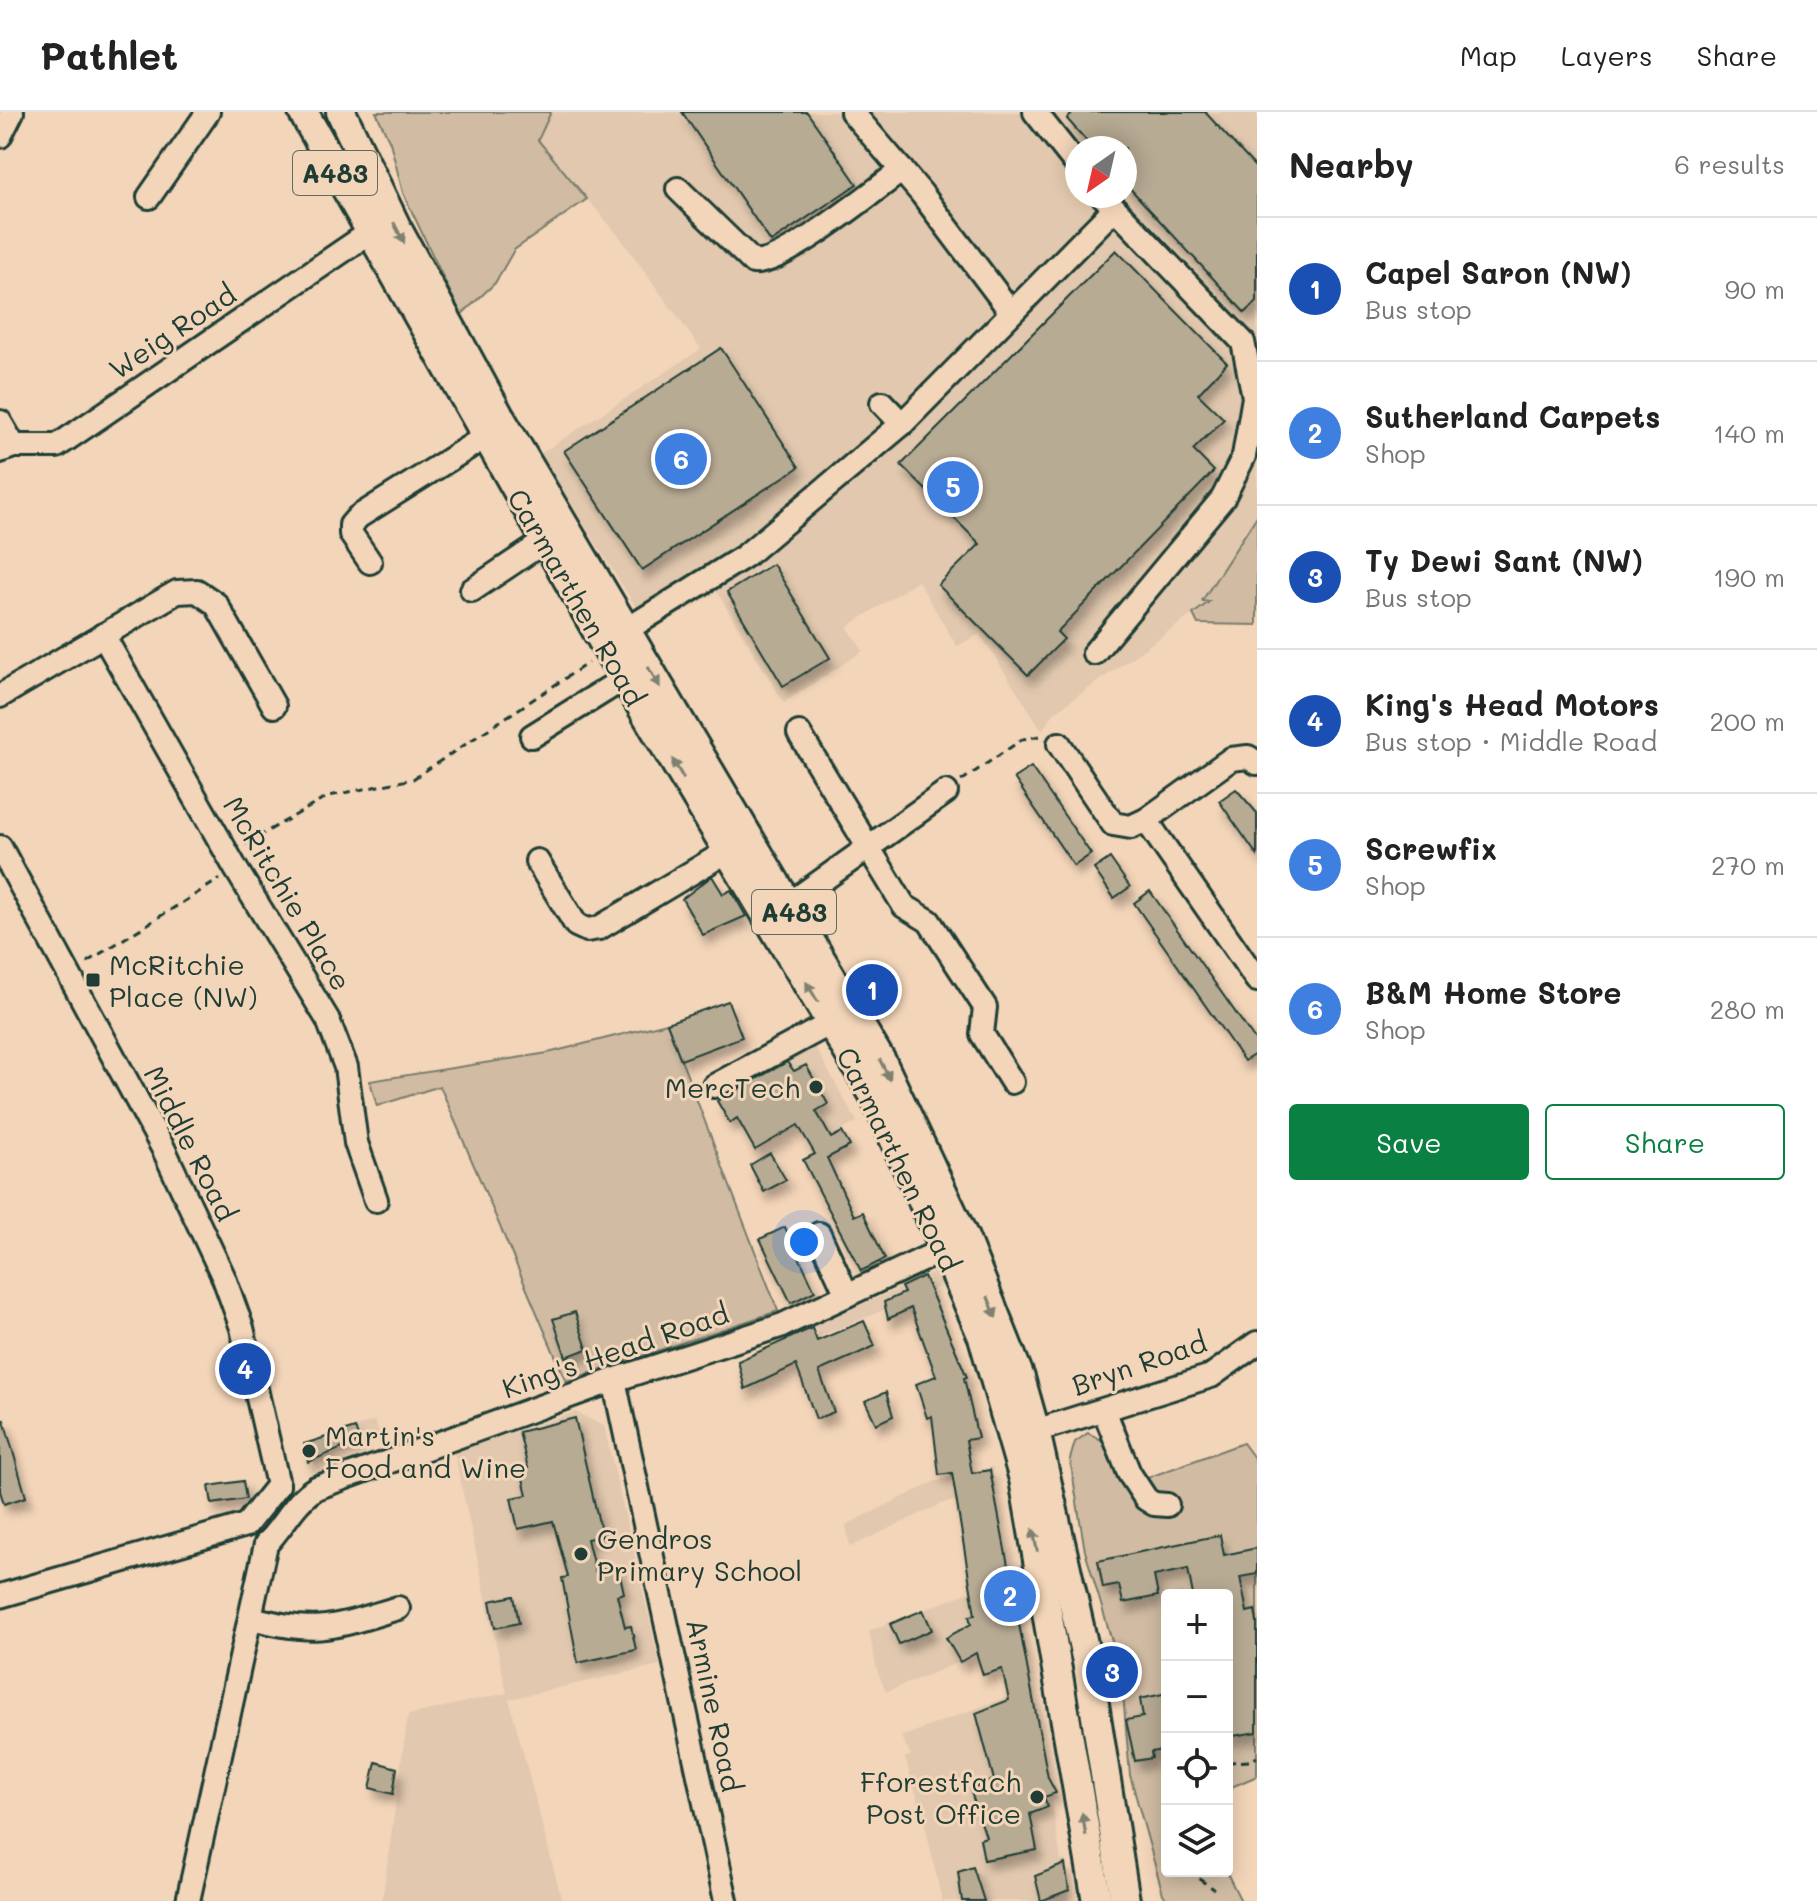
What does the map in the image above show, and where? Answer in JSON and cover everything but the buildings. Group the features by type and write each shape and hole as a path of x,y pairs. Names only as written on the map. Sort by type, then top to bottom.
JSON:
{"main road":[{"name":"Carmarthen Road","path":"303,112 545,541 617,640 789,904 882,1063 928,1156 1002,1331 1035,1431 1088,1666 1126,1894"},
{"name":"Carmarthen Road","path":"341,112 447,324 617,640 625,678 726,852 873,1093 983,1337 1024,1479 1097,1901"}],"street":[{"path":"0,136 12,112"},
{"path":"149,197 208,112"},
{"path":"852,112 902,170 1011,312"},
{"path":"1042,115 1065,148"},
{"path":"678,189 722,234 760,263 790,251 902,170"},
{"path":"617,640 745,556 902,424 1011,312 1104,208"},
{"path":"1094,653 1223,498 1244,456 1254,397 1243,342 1115,208"},
{"name":"Weig Road","path":"7,449 57,446 369,233"},
{"path":"882,403 902,424"},
{"path":"0,422 7,449"},
{"path":"370,562 351,534 351,525 358,517 485,437"},
{"path":"472,590 545,541"},
{"path":"0,696 177,592 197,591 216,604 274,706"},
{"name":"McRitchie Place","path":"103,635 232,861 328,1020 346,1067 356,1143 376,1200"},
{"path":"532,736 625,678"},
{"path":"799,733 904,906 929,921 985,1007 982,1034 1012,1082"},
{"path":"1059,744 1113,824 1131,827 1146,820 1231,759 1248,757 1257,763"},
{"path":"789,904 946,792"},
{"path":"1146,820 1257,980"},
{"name":"Middle Road","path":"0,847 164,1150 224,1278 242,1328 278,1485"},
{"path":"537,861 576,925 587,930 599,928 726,852"},
{"path":"714,1086 831,1023"},
{"path":"819,1234 847,1295"},
{"name":"King's Head Road","path":"301,1497 316,1488 614,1380 783,1325 945,1249"},
{"name":"Bryn Road","path":"1035,1431 1211,1376 1257,1343"},
{"name":"Armine Road","path":"614,1380 726,1901"},
{"path":"1104,1410 1138,1488 1154,1504 1167,1505"},
{"path":"0,1596 246,1525 278,1485 293,1489 301,1497 285,1524 266,1544 188,1901"},
{"path":"246,1525 247,1534 266,1544"},
{"path":"252,1618 291,1628 326,1630 398,1608"}],"path":[{"path":"68,974 329,796 413,779 617,640"},
{"path":"946,792 1023,739 1039,736 1059,744"},
{"path":"1233,1762 1250,1761 1257,1757"},
{"path":"1196,1877 1214,1889"}],"shaded area":[{"path":"376,112 551,112 538,140 587,199 514,250 495,283 461,315 403,193 390,142"},
{"path":"551,112 1257,112 1257,516 1203,600 1210,602 1055,712 1042,730 980,634 957,646 918,581 847,627 863,651 784,703 717,592 651,631 540,454 701,349 619,236 537,140"},
{"path":"1257,516 1257,625 1198,624 1193,614 1209,602 1202,601"},
{"path":"667,1023 778,1311 566,1381 440,1086 377,1106 370,1081 548,1053"},
{"path":"807,1033 857,1122 815,1145 764,1056"},
{"path":"935,1272 941,1286 819,1337 814,1326"},
{"path":"575,1412 604,1426 660,1665 509,1699 562,1901 382,1901 408,1715 507,1693 454,1452"},
{"path":"374,1421 382,1439 316,1464 307,1457 304,1444"},
{"path":"1088,1433 1103,1441 1111,1463 1147,1478 1243,1443 1257,1462 1257,1776 1233,1786 1233,1589 1161,1589 1161,1877 1229,1877 1241,1901 1168,1901 1163,1894 1130,1775 1121,1671 1085,1551 1070,1459 1075,1442"},
{"path":"993,1467 997,1493 943,1503 850,1547 846,1525 936,1481"},
{"path":"1011,1576 1023,1636 886,1692 877,1670 869,1631"},
{"path":"1033,1687 1048,1777 1058,1798 1052,1802 1061,1861 1065,1860 1068,1901 942,1901 924,1820 905,1758 911,1755 901,1737"}],"place":[{"name":"B&M Home Store","path":"681,459"},
{"name":"Screwfix","path":"953,487"},
{"name":"McRitchie Place (NW)","path":"93,980"},
{"name":"Capel Saron (NW)","path":"872,990"},
{"name":"MercTech","path":"816,1087"},
{"name":"King's Head Motors","path":"245,1369"},
{"name":"Martin's Food and Wine","path":"309,1451"},
{"name":"Gendros Primary School","path":"581,1554"},
{"name":"Sutherland Carpets","path":"1010,1596"},
{"name":"Ty Dewi Sant (NW)","path":"1112,1672"},
{"name":"Fforestfach Post Office","path":"1037,1797"}]}
